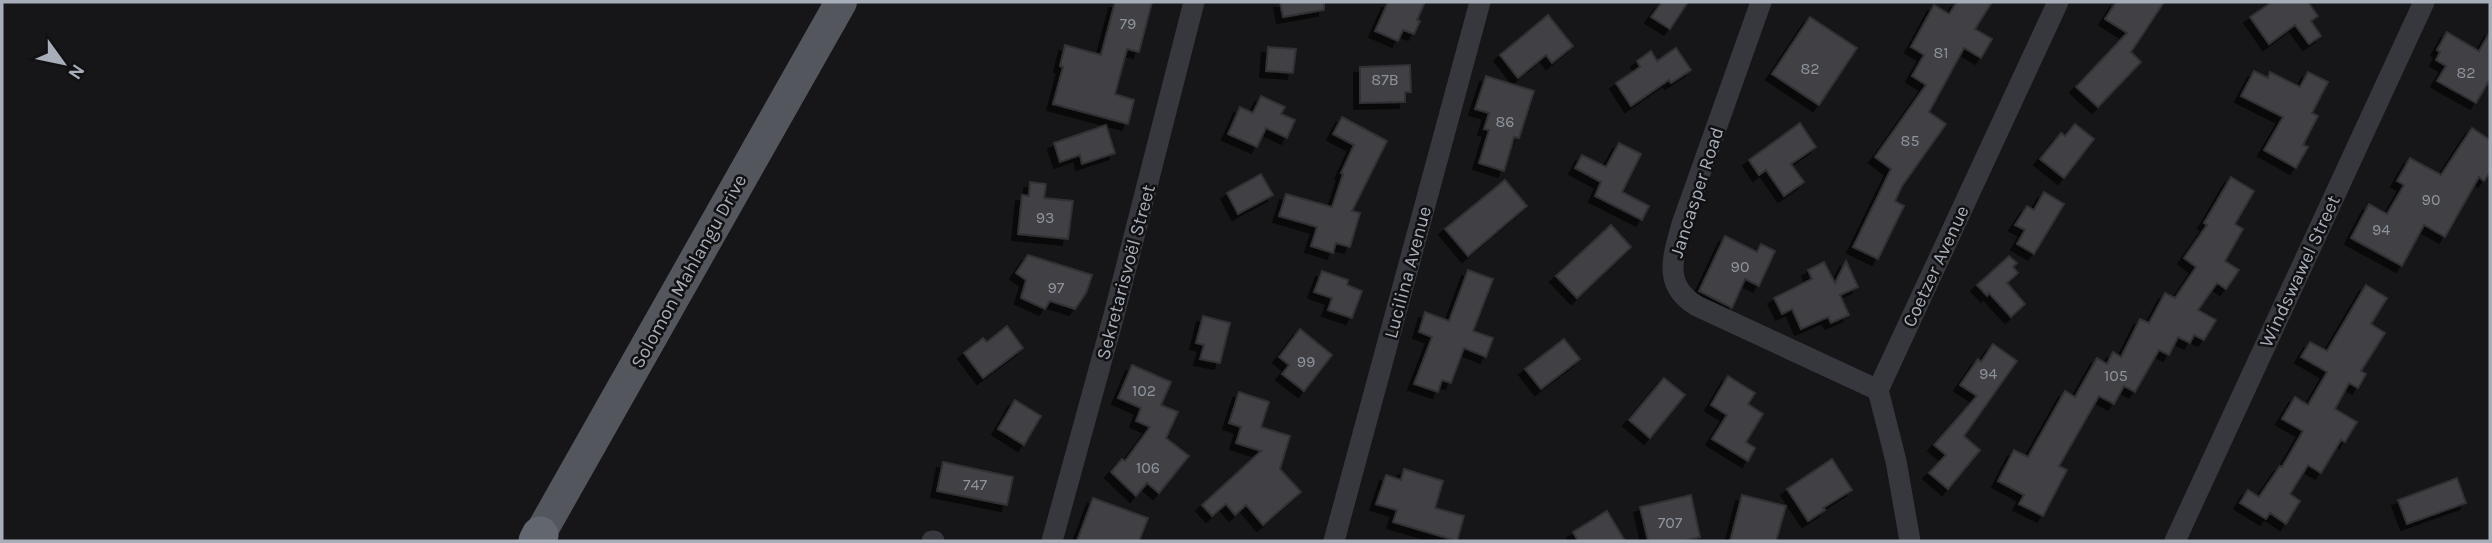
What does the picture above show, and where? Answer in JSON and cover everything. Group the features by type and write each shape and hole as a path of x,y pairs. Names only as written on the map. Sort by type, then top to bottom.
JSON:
{"main road":[{"name":"Solomon Mahlangu Drive","path":"538,539 841,2"}],"street":[{"name":"Sekretarisvoël Street","path":"1052,541 1114,315 1194,2"},
{"name":"Lucilina Avenue","path":"1334,541 1480,2"},
{"name":"Jancasper Road","path":"1761,2 1682,223 1674,252 1674,282 1685,299 1697,306 1878,390"},
{"name":"Coetzer Avenue","path":"1878,390 2058,2"},
{"name":"Windswawel Street","path":"2175,541 2424,2"},
{"path":"1878,390 1896,461 1910,541"}],"building":[{"path":"1115,2 1152,2 1139,52 1127,49 1115,94 1134,100 1128,124 1053,104 1063,67 1060,66 1065,45 1101,55"},
{"path":"1280,2 1324,2 1324,10 1283,17"},
{"path":"1388,2 1425,2 1414,34 1403,30 1398,41 1375,31"},
{"path":"1662,2 1688,2 1670,29 1651,17"},
{"path":"1957,2 1992,2 1975,29 1992,39 1981,58 1964,48 1929,112 1946,124 1902,186 1895,201 1904,206 1878,259 1853,247 1891,169 1875,157 1926,85 1912,76 1924,55 1911,47 1934,5 1949,14"},
{"path":"2116,2 2164,2 2131,52 2141,62 2098,107 2076,87 2127,33 2105,19"},
{"path":"2272,2 2308,2 2318,16 2311,21 2321,36 2309,44 2295,25 2269,44 2250,17"},
{"path":"1548,15 1573,46 1552,63 1546,55 1518,78 1500,55"},
{"path":"1810,17 1857,48 1819,105 1772,74"},
{"path":"2447,32 2479,51 2490,32 2490,79 2476,103 2437,81 2446,66 2436,60 2440,52 2437,50"},
{"path":"1268,47 1296,49 1293,73 1266,71"},
{"path":"1676,48 1691,70 1671,83 1669,80 1631,106 1616,83 1640,67 1637,61 1651,51 1657,61"},
{"path":"1410,65 1411,92 1405,92 1405,102 1360,103 1360,67"},
{"path":"2254,71 2268,78 2270,72 2300,87 2308,72 2328,82 2312,113 2318,116 2303,145 2308,147 2296,168 2264,150 2283,117 2241,96"},
{"path":"1486,76 1534,91 1519,138 1514,137 1504,171 1479,163 1489,130 1484,129 1489,113 1475,109"},
{"path":"1261,96 1285,107 1281,114 1295,120 1287,138 1266,128 1257,147 1228,134 1240,107 1253,113"},
{"path":"1342,117 1387,141 1352,211 1360,213 1350,247 1336,243 1333,253 1311,246 1317,227 1279,216 1286,194 1332,207 1343,174 1341,173 1354,145 1333,134"},
{"path":"1800,123 1816,147 1791,164 1804,182 1784,196 1766,170 1759,175 1749,160"},
{"path":"2075,124 2094,139 2064,178 2040,159 2061,133 2065,136"},
{"path":"1106,125 1115,153 1082,164 1080,155 1060,162 1054,143"},
{"path":"2472,128 2490,140 2490,172 2484,181 2479,177 2445,237 2424,225 2402,266 2351,238 2369,204 2387,214 2404,185 2397,181 2410,158 2441,175"},
{"path":"1619,143 1641,154 1622,192 1649,206 1642,220 1595,196 1601,182 1575,168 1582,155 1606,167"},
{"path":"1261,174 1273,195 1238,214 1227,193"},
{"path":"2231,177 2254,191 2235,224 2243,229 2225,261 2239,270 2226,289 2217,283 2198,310 2216,320 2204,340 2194,335 2190,343 2178,337 2169,355 2159,350 2135,392 2124,386 2114,404 2099,396 2059,466 2067,470 2043,516 2019,504 2024,495 1998,481 2014,450 2028,457 2065,391 2075,397 2097,358 2107,364 2113,352 2121,357 2140,319 2149,323 2165,293 2175,298 2196,267 2184,258 2207,225 2204,223"},
{"path":"1505,180 1527,206 1468,256 1445,229"},
{"path":"1030,182 1046,184 1044,198 1073,201 1068,239 1018,234 1022,195 1029,196"},
{"path":"2044,192 2064,204 2034,254 2017,244 2025,230 2015,225 2027,206 2034,210"},
{"path":"1611,225 1631,247 1577,298 1556,276"},
{"path":"1725,236 1757,252 1761,244 1775,251 1759,286 1745,279 1732,308 1699,291"},
{"path":"1028,255 1092,275 1086,293 1075,309 1050,301 1045,309 1021,298 1026,280 1016,273"},
{"path":"2009,256 2017,263 2013,267 2018,273 2007,283 2025,304 2011,317 1989,293 1987,296 1977,285"},
{"path":"1846,261 1858,287 1840,295 1849,315 1831,323 1828,317 1801,329 1792,309 1782,314 1774,298 1812,279 1808,270 1824,262 1835,283"},
{"path":"1468,270 1493,279 1473,331 1493,338 1486,357 1464,348 1451,383 1442,380 1438,392 1414,384 1432,337 1419,332 1425,312 1449,321"},
{"path":"1322,271 1348,280 1347,285 1362,291 1352,318 1328,310 1332,298 1314,292"},
{"path":"2366,285 2387,298 2371,324 2385,333 2361,371 2366,374 2358,388 2349,383 2335,409 2357,422 2345,442 2341,440 2321,473 2308,465 2290,494 2300,501 2286,524 2270,513 2266,519 2240,503 2248,490 2259,497 2280,466 2282,467 2303,431 2282,419 2295,397 2308,405 2327,372 2301,357 2310,342 2327,351"},
{"path":"1203,316 1230,323 1220,363 1200,359 1204,345 1196,343"},
{"path":"1007,326 1023,348 983,378 964,353 983,338 987,342"},
{"path":"1300,329 1332,355 1304,391 1282,374 1289,365 1279,357"},
{"path":"1564,339 1580,359 1541,389 1525,369"},
{"path":"1993,344 2017,361 1964,436 1980,450 1948,489 1929,473 1946,455 1934,445 1977,396 1960,385 1978,359 1981,362"},
{"path":"1132,365 1171,382 1161,405 1178,412 1166,438 1189,456 1159,493 1147,483 1136,496 1111,472 1122,459 1125,461 1150,427 1136,421 1141,408 1118,398"},
{"path":"1728,376 1755,393 1748,404 1763,414 1746,442 1755,448 1748,461 1712,439 1727,415 1711,405"},
{"path":"1664,378 1685,395 1650,438 1629,420"},
{"path":"1239,392 1269,402 1261,427 1290,436 1280,469 1301,492 1263,525 1246,505 1235,515 1226,504 1212,516 1202,505 1261,451 1236,443 1241,427 1229,423"},
{"path":"1015,400 1041,416 1024,445 998,429"},
{"path":"1832,459 1852,490 1808,521 1787,489"},
{"path":"943,462 1013,477 1007,505 937,491"},
{"path":"1404,469 1443,481 1435,508 1464,516 1457,541 1393,522 1397,510 1376,504 1386,475 1401,480"},
{"path":"2457,478 2466,503 2407,524 2398,500"},
{"path":"1691,495 1700,537 1684,541 1648,541 1640,507"},
{"path":"1742,495 1786,506 1776,541 1730,541"},
{"path":"1093,498 1148,518 1139,541 1077,541"},
{"path":"1607,511 1625,541 1578,541 1573,532"}]}
